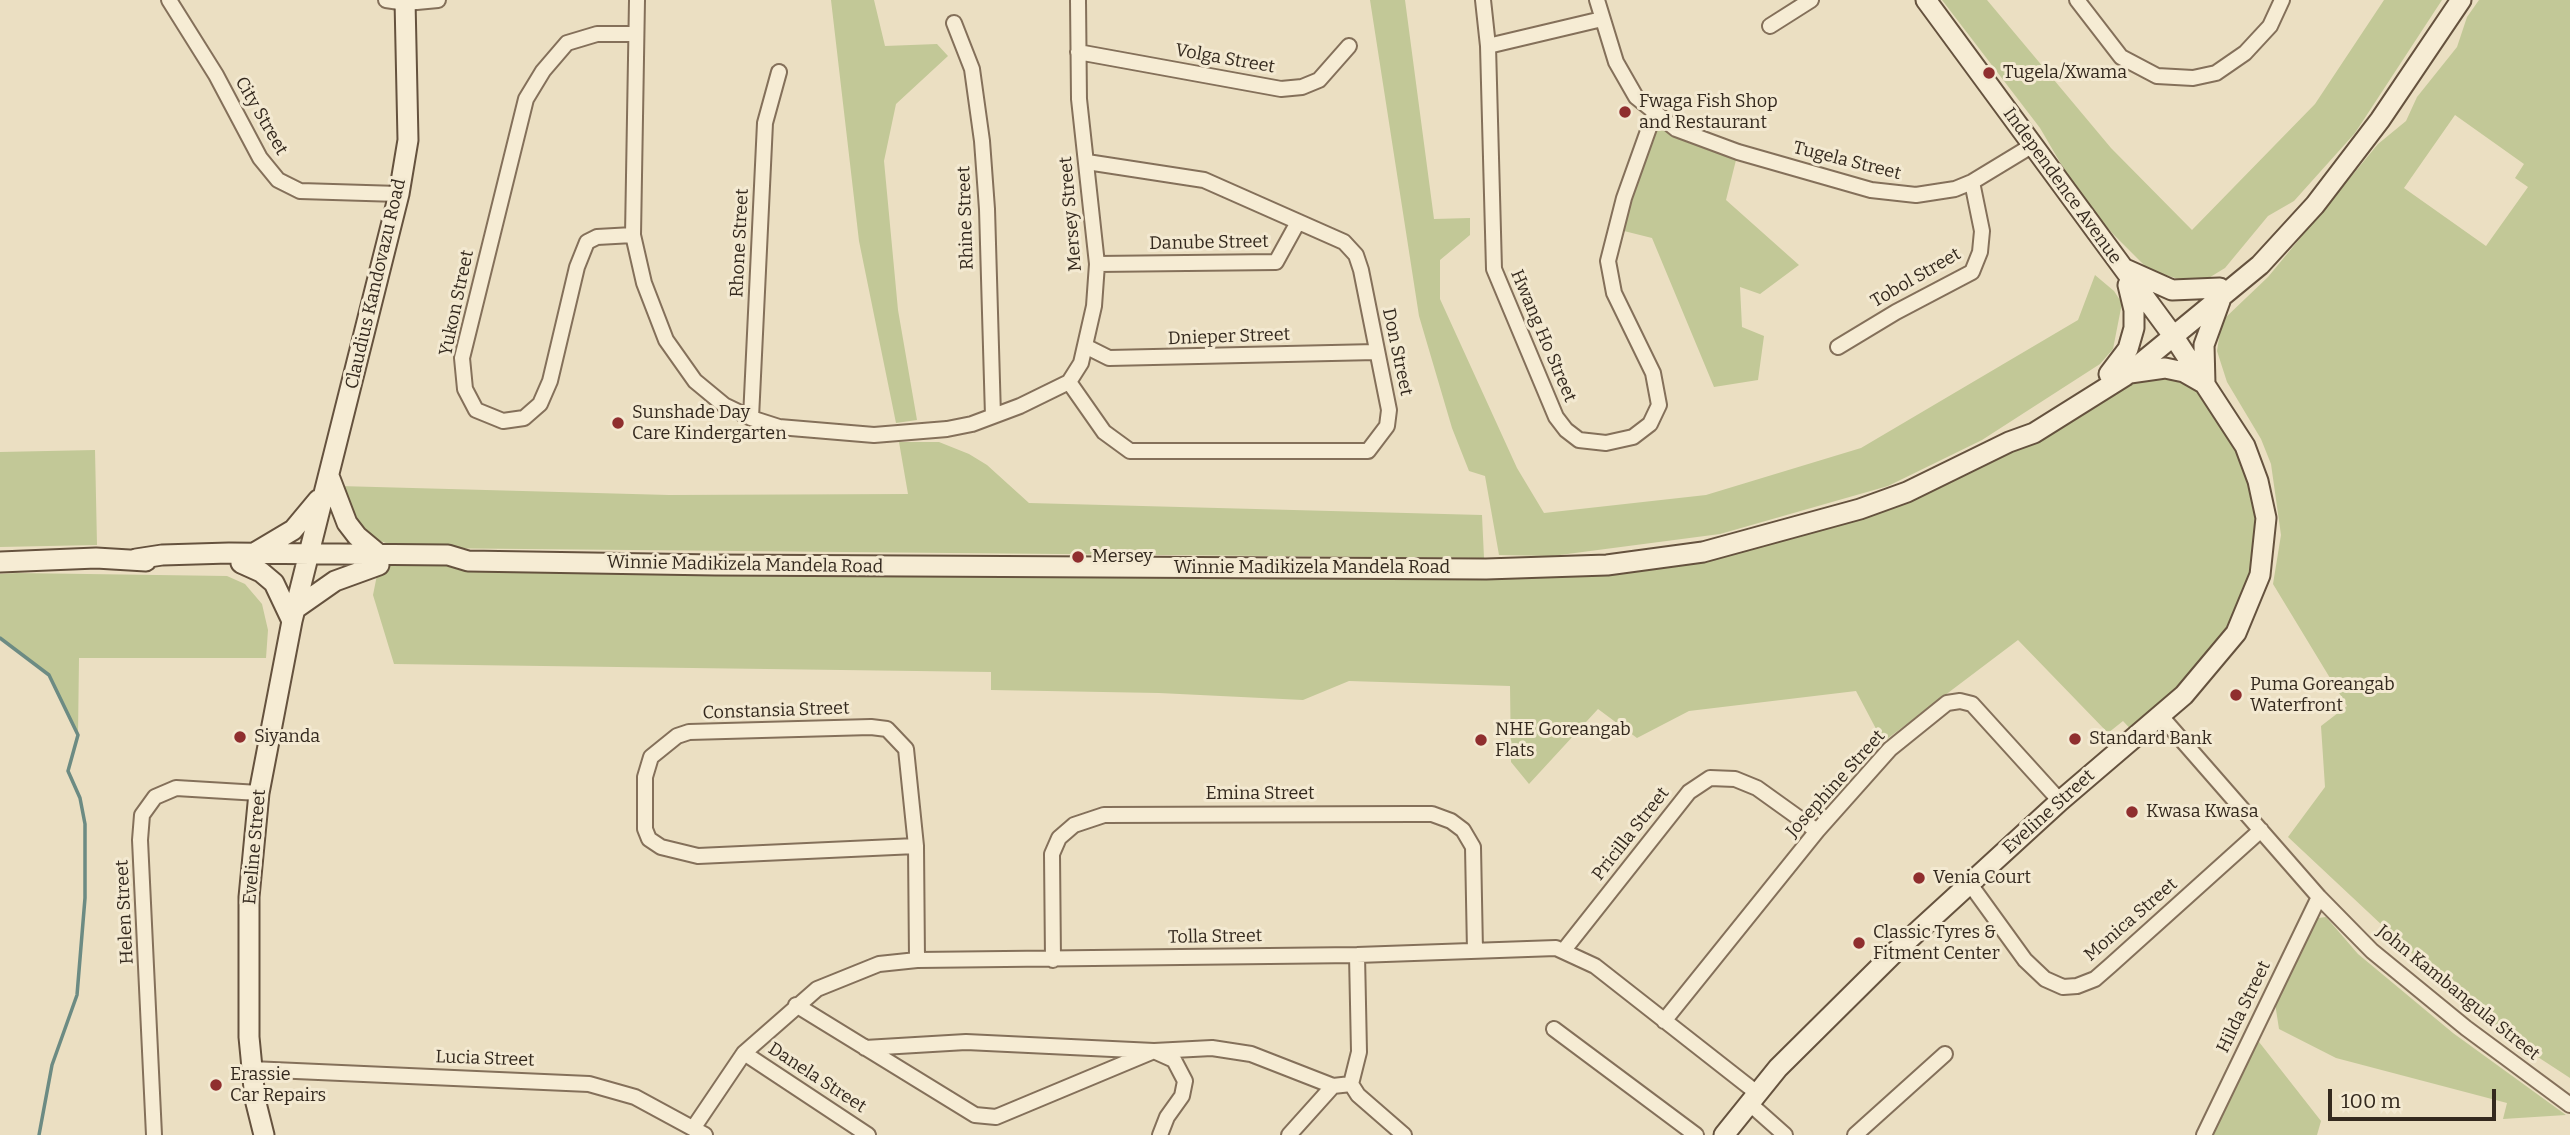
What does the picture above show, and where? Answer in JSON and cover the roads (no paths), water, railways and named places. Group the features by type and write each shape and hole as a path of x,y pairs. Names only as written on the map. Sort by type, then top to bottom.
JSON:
{"main road":[{"name":"Independence Avenue","path":"1926,0 2171,333"},
{"name":"Winnie Madikizela Mandela Road","path":"0,562 307,559 450,566 468,561 1486,569 1607,565 1703,552 1860,509 1944,475 2009,442 2029,424 2117,375 2221,292 2334,180 2380,120 2461,0"},
{"name":"Claudius Kandovazu Road","path":"307,559 399,194 408,140 405,2"},
{"path":"2121,267 2172,290 2221,292 2204,345 2206,385"},
{"path":"2117,375 2134,328 2132,296 2121,267"},
{"name":"Eveline Street","path":"1724,1135 1753,1098 1816,1029 2060,801 2191,687 2236,633 2252,602 2265,548 2266,518 2250,458 2171,333"},
{"path":"2117,375 2165,368 2184,372 2206,385"},
{"path":"327,484 347,523 380,561 335,581 294,615 274,583 247,559 293,530 327,484"},
{"name":"Eveline Street","path":"264,1135 251,1069 249,897 260,793 307,559"}],"street":[{"name":"City Street","path":"169,0 216,75 260,158 278,180 300,191 399,194"},
{"path":"386,0 438,0"},
{"path":"637,0 633,235 652,306 678,360 695,381 724,405 779,427 834,433 898,434 947,429 993,416 1069,382"},
{"name":"Mersey Street","path":"1069,382 1087,347 1097,264 1079,99 1078,0"},
{"name":"Hwang Ho Street","path":"1483,0 1488,46 1494,269 1556,417 1566,430 1579,440 1606,443 1633,437 1650,424 1659,405 1653,373 1614,293 1608,261 1624,198 1654,114"},
{"name":"Tugela Street","path":"1597,0 1621,75 1636,97 1676,129 1726,148 1871,190 1933,194 1972,181 2033,145"},
{"path":"1770,26 1811,0"},
{"path":"2077,0 2121,58 2157,76 2182,78 2216,73 2230,66 2270,26 2282,0"},
{"path":"1488,46 1602,19"},
{"name":"Rhine Street","path":"954,23 972,69 982,141 987,209 993,416"},
{"name":"Yukon Street","path":"633,235 597,237 587,242 577,267 550,381 540,404 524,418 503,421 476,410 465,389 462,358 526,99 543,71 567,43 597,34 636,34"},
{"name":"Volga Street","path":"1078,52 1280,89 1302,87 1319,80 1349,46"},
{"name":"Rhone Street","path":"751,418 765,123 779,72"},
{"name":"Don Street","path":"1069,382 1104,432 1130,451 1368,451 1387,426 1389,410 1356,256 1344,242 1204,180 1087,162"},
{"name":"Tobol Street","path":"1838,347 1896,312 1972,272 1980,252 1982,231 1972,181"},
{"name":"Danube Street","path":"1097,264 1276,262 1298,222"},
{"name":"Dnieper Street","path":"1087,347 1109,358 1136,359 1376,352"},
{"name":"Josephine Street","path":"1664,1021 1817,831 1890,749 1947,703 1960,701 1972,704 2060,801"},
{"name":"John Kambangula Street","path":"2161,715 2319,897 2372,951 2421,992 2570,1105"},
{"name":"Constansia Street","path":"916,846 698,856 680,852 661,847 649,839 645,829 645,777 651,757 677,736 689,732 887,729 905,748 916,846 918,960"},
{"name":"Pricilla Street","path":"1564,950 1689,792 1710,778 1735,779 1757,788 1817,831"},
{"name":"Helen Street","path":"154,1135 140,840 142,816 155,797 176,789 260,793"},
{"name":"Emina Street","path":"1053,960 1052,854 1059,838 1074,825 1104,815 1432,814 1451,821 1463,830 1473,847 1475,951"},
{"name":"Monica Street","path":"1970,884 2025,960 2045,979 2063,987 2077,986 2095,979 2112,965 2261,830"},
{"name":"Hilda Street","path":"2204,1135 2319,897"},
{"name":"Tolla Street","path":"700,1131 744,1053 796,1005 817,989 855,972 879,964 918,960 1357,955 1535,947 1564,950 1595,966 1753,1098"},
{"path":"1357,955 1359,1052 1351,1084 1358,1095 1403,1135"},
{"path":"796,1005 975,1115 996,1117 1154,1051 1174,1060 1185,1081 1182,1096 1166,1119 1160,1135"},
{"path":"1554,1029 1696,1135"},
{"path":"865,1048 966,1042 1154,1051 1212,1048 1251,1054 1333,1086 1351,1084"},
{"name":"Danela Street","path":"744,1053 868,1135"},
{"path":"1855,1135 1945,1054"},
{"name":"Lucia Street","path":"251,1069 589,1084 615,1089 700,1131"},
{"path":"1289,1135 1333,1086"},
{"path":"1753,1098 1785,1135"}],"waterway":[{"path":"0,638 49,675 78,735 68,771 80,798 85,824 85,898 77,995 52,1065 39,1135"}],"place":[{"name":"Tugela/Xwama","path":"1989,73"},
{"name":"Fwaga Fish Shop and Restaurant","path":"1625,112"},
{"name":"Sunshade Day Care Kindergarten","path":"618,423"},
{"name":"Mersey","path":"1078,557"},
{"name":"Puma Goreangab Waterfront","path":"2236,695"},
{"name":"Siyanda","path":"240,737"},
{"name":"Standard Bank","path":"2075,739"},
{"name":"NHE Goreangab Flats","path":"1481,740"},
{"name":"Kwasa Kwasa","path":"2132,812"},
{"name":"Venia Court","path":"1919,878"},
{"name":"Classic Tyres & Fitment Center","path":"1859,943"},
{"name":"Erassie Car Repairs","path":"216,1085"}]}
